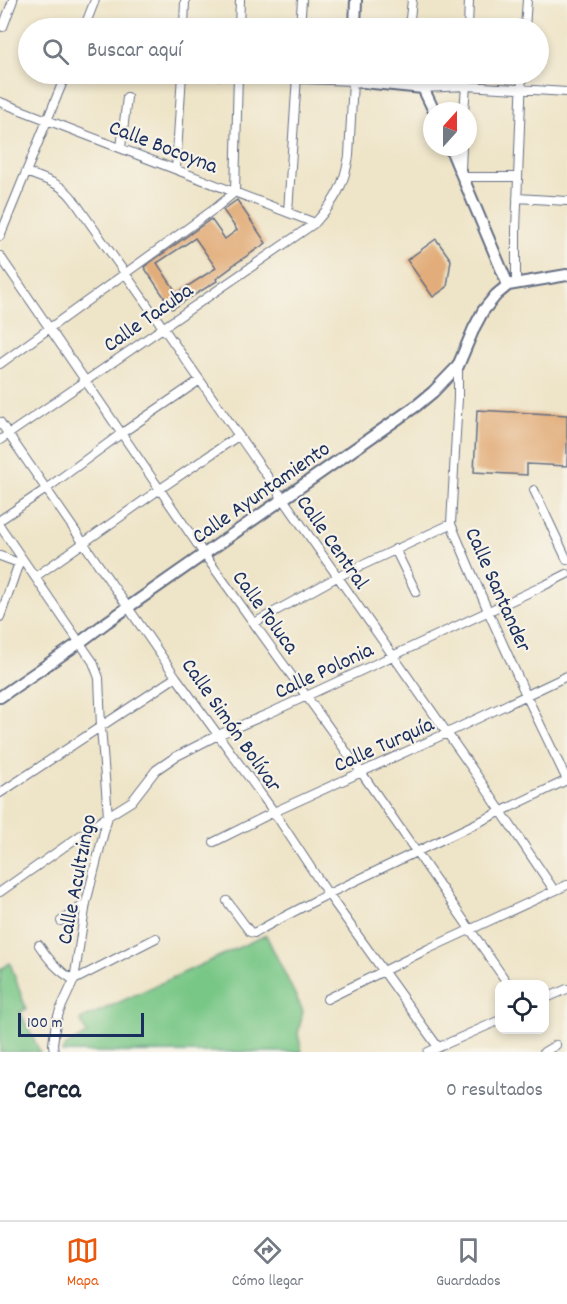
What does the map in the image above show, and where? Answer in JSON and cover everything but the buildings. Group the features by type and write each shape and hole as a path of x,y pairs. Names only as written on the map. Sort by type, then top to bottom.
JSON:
{"main road":[{"path":"355,18 356,0"},
{"path":"398,84 423,88 430,102"},
{"path":"454,156 512,285 567,275"},
{"name":"Calle Ayuntamiento","path":"1,696 434,392 458,366 483,311 496,296 512,285"}],"street":[{"path":"3,27 13,0"},
{"path":"88,18 95,0"},
{"path":"184,18 185,0"},
{"path":"239,18 240,0"},
{"path":"301,18 302,0"},
{"path":"411,18 412,0"},
{"path":"468,18 469,0"},
{"path":"526,18 527,0"},
{"path":"0,236 62,84"},
{"path":"176,169 181,84"},
{"path":"0,364 218,207 235,192 238,84"},
{"path":"288,212 296,84"},
{"name":"Calle Tacuba","path":"0,440 315,223 334,201 348,167 353,84"},
{"path":"420,84 423,88 466,86 567,92"},
{"path":"512,285 521,84"},
{"path":"465,102 466,86"},
{"path":"121,148 127,97"},
{"name":"Calle Bocoyna","path":"0,102 315,223"},
{"path":"462,156 462,174 518,177"},
{"name":"Calle Central","path":"26,172 54,183 68,193 502,811 554,890"},
{"path":"517,198 567,201"},
{"name":"Calle Toluca","path":"0,256 204,554 361,772 505,980"},
{"name":"Calle Santander","path":"458,366 451,524 526,695 567,780"},
{"path":"0,520 200,380"},
{"name":"Calle Simón Bolívar","path":"0,422 274,813 328,894 438,1047"},
{"path":"35,577 238,436"},
{"path":"534,490 567,560"},
{"path":"254,623 337,577 451,524"},
{"name":"Calle Acultzingo","path":"0,526 20,560 35,577 93,662 99,678 108,816 86,903 74,980 56,1022 54,1052"},
{"path":"395,549 416,592"},
{"path":"0,556 20,560 0,617"},
{"name":"Calle Polonia","path":"0,892 132,801 164,764 218,735 567,574"},
{"name":"Calle Turquía","path":"214,842 567,676"},
{"path":"0,793 177,677"},
{"path":"226,901 250,932 254,933 328,894 567,780"},
{"path":"327,999 383,970 567,885"},
{"path":"61,921 86,903"},
{"path":"39,945 56,968 74,980 156,938"},
{"path":"549,997 566,991"},
{"path":"428,1052 495,1022"},
{"path":"544,1052 556,1045"}],"green space":[{"path":"266,935 303,1011 298,1034 302,1052 62,1052 66,1046 87,1034 80,1020"},
{"path":"10,963 26,1009 20,1012 40,1052 0,1052 0,970"}]}
